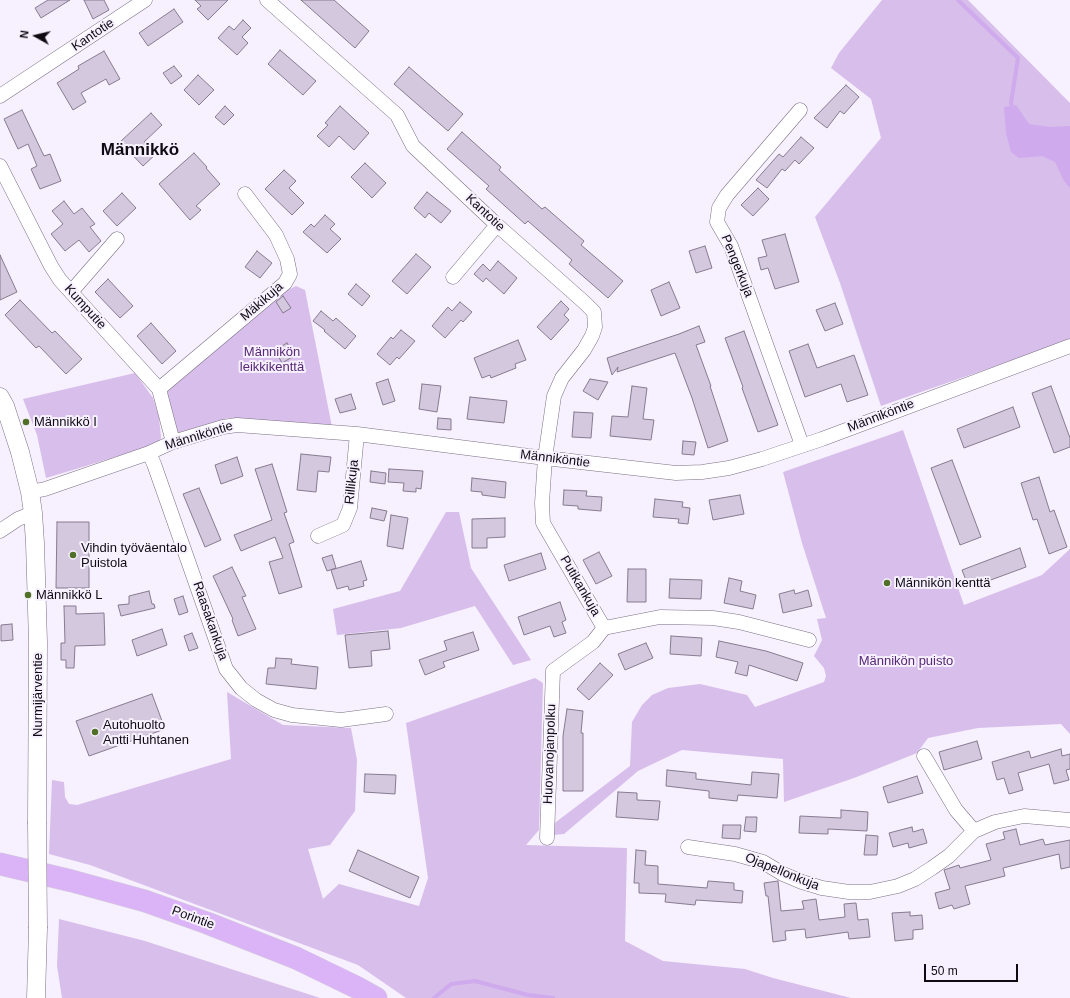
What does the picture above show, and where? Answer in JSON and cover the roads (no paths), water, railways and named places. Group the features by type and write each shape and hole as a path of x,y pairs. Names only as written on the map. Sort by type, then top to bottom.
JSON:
{"highway":[{"name":"Porintie","path":"0,864 80,883 145,902 207,923 296,958 376,998"}],"street":[{"name":"Kantotie","path":"0,96 145,0"},
{"name":"Kantotie","path":"267,0 397,115 413,146 497,225 594,312 595,327 592,336 584,350 562,378 554,396 545,458"},
{"name":"Pengerkuja","path":"800,110 727,195 719,208 717,222 731,246 802,445"},
{"name":"Kumputie","path":"0,166 51,266 60,280 159,389 172,442"},
{"name":"Mäkikuja","path":"159,389 285,283 290,274 287,259 276,235 244,194"},
{"path":"453,276 497,225"},
{"path":"71,292 117,239"},
{"name":"Männiköntie","path":"30,492 45,489 149,453 172,442 238,424 357,434 676,473 702,472 729,468 762,459 822,439 1070,346"},
{"name":"Nurmijärventie","path":"0,397 5,406 20,452 30,492 35,543 38,642 38,928 36,998"},
{"name":"Rillikuja","path":"318,536 343,525 350,508 357,434"},
{"name":"Raasakankuja","path":"149,453 226,669 241,688 256,700 274,710 292,715 341,720 386,714"},
{"name":"Putikankuja","path":"545,458 542,503 543,524 604,628 660,617 713,618 739,622 809,640"},
{"path":"0,531 18,519 33,513"},
{"name":"Huovanojanpolku","path":"547,838 553,671 593,642 604,628"},
{"path":"924,756 956,810 974,831"},
{"name":"Ojapellonkuja","path":"688,847 735,854 763,862 783,874 822,888 849,892 870,892 898,886 915,879 949,856 974,831 995,822 1024,816 1070,820"}],"waterway":[{"path":"958,0 1018,58 1011,103 1013,110"},
{"path":"434,998 451,984 475,981 528,995 553,998"}],"place":[{"name":"Männikkö I","path":"26,422"},
{"name":"Vihdin työväentalo Puistola","path":"73,555"},
{"name":"Männikön kenttä","path":"887,583"},
{"name":"Männikkö L","path":"28,595"},
{"name":"Autohuolto Antti Huhtanen","path":"95,732"}],"district":[{"name":"Männikkö","path":"140,150"}],"park label":[{"name":"Männikön leikkikenttä","path":"272,360"},
{"name":"Männikön puisto","path":"906,661"}]}
